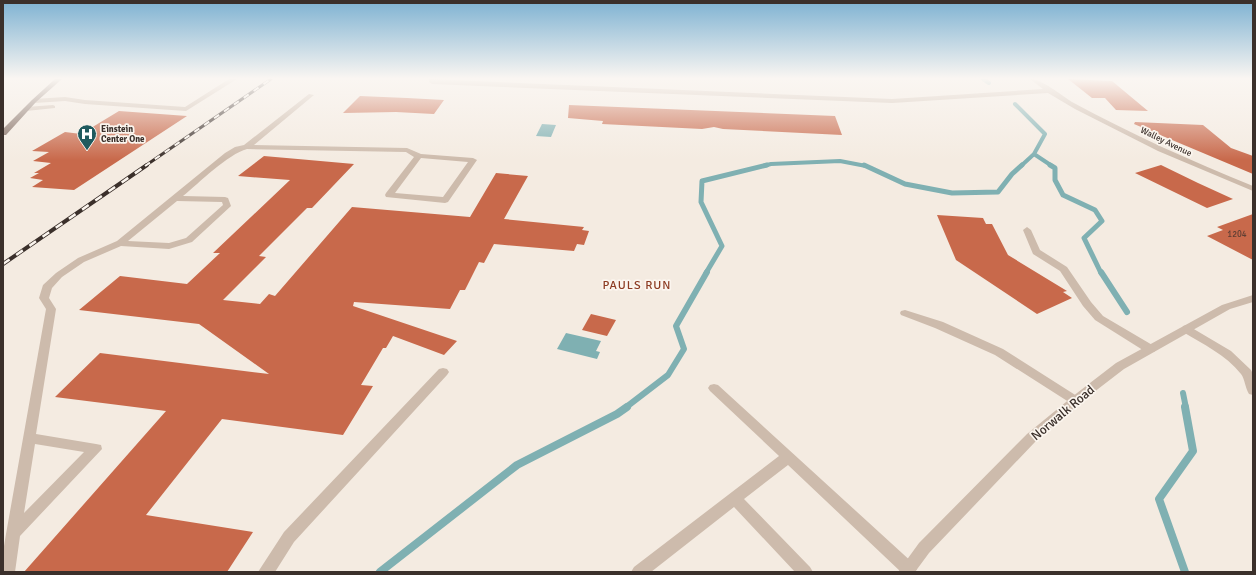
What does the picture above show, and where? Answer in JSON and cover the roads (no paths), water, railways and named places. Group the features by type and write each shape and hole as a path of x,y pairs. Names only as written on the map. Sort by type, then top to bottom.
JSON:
{"main road":[{"path":"3,133 29,106"}],"street":[{"path":"26,109 53,106"},
{"path":"140,106 186,109 191,106"},
{"path":"247,147 298,106"},
{"name":"Walley Avenue","path":"1077,106 1184,161 1253,189"},
{"path":"7,572 51,309 44,298 47,287 59,275 81,260 120,243 228,155 238,149 247,147 407,150 420,156 473,160 445,200 389,195 420,156"},
{"path":"120,243 169,246 189,240 227,206 225,200 175,198"},
{"path":"1027,230 1036,252 1064,269 1086,304 1099,318 1150,349"},
{"name":"Norwalk Road","path":"907,570 924,548 1031,438 1120,366 1226,307 1253,298"},
{"path":"905,312 939,325 999,352 1076,401"},
{"path":"1187,329 1227,354 1247,373 1253,391"},
{"path":"266,572 289,537 443,372"},
{"path":"714,388 907,570"},
{"path":"13,534 96,449 30,438"},
{"path":"639,572 788,457"},
{"path":"735,498 806,572"}],"water":[{"path":"542,124 556,125 551,137 536,136"},
{"path":"566,333 601,341 596,351 600,352 597,359 557,349"}],"waterway":[{"path":"1017,106 1045,134 1034,154"},
{"path":"1021,166 1034,154"},
{"path":"1034,154 1052,166"},
{"path":"767,165 840,161 866,166"},
{"path":"706,273 722,246 701,202 702,181 767,165"},
{"path":"763,166 767,165"},
{"path":"864,165 905,184 952,193 998,192 1012,174 1022,165"},
{"path":"1050,165 1055,168 1055,180 1063,195 1095,210 1102,221 1084,238 1101,273"},
{"path":"625,408 668,375 684,349 676,326 707,272"},
{"path":"1101,272 1127,312"},
{"path":"1183,393 1186,408"},
{"path":"380,572 517,465 617,414 627,407"},
{"path":"1185,407 1193,451 1159,499 1185,572"}],"railway":[{"path":"145,166 232,106"},
{"path":"3,264 147,165"}],"place":[{"name":"Einstein Center One","path":"87,151"}],"district":[{"name":"PAULS RUN","path":"637,285"}]}
